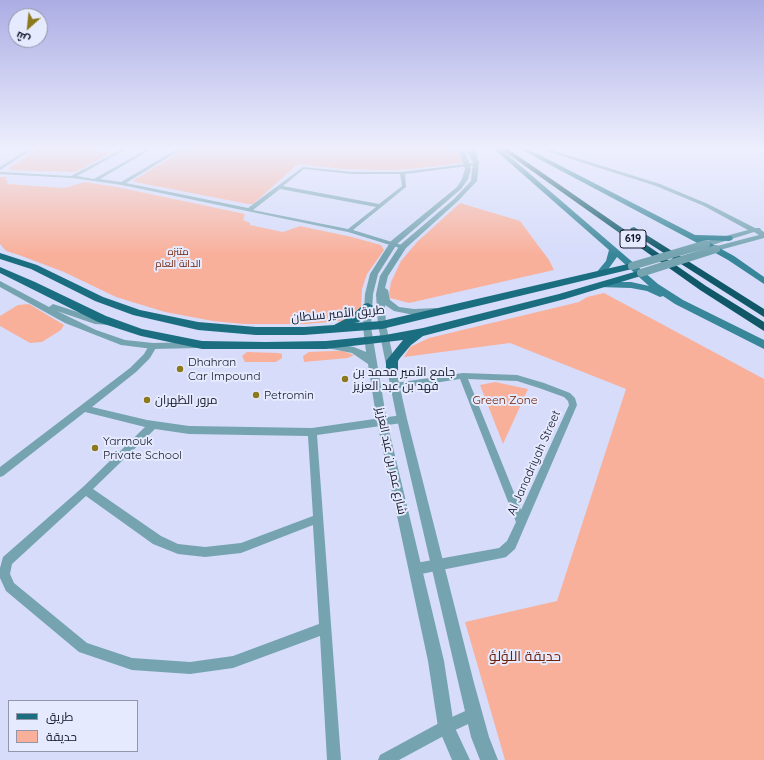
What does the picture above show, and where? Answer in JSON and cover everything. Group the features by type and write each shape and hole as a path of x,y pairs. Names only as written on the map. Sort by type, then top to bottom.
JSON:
{"highway":[{"name":"619","path":"555,184 703,288 764,327"},
{"name":"619","path":"567,184 637,232 764,314"}],"main road":[{"path":"538,184 632,266 656,286 679,302"},
{"path":"591,184 706,244 731,258 764,281"},
{"path":"675,228 700,238 729,242 727,253 731,258"},
{"path":"601,273 610,262 613,255 613,249"},
{"name":"طريق الأمير سلطان","path":"0,256 34,267 99,299 137,313 198,326 256,331 331,330 382,325 632,266"},
{"path":"0,270 109,322 141,332 202,345 266,346 325,345 422,332 602,285 641,272"},
{"path":"602,285 631,285 650,289 764,345"},
{"path":"331,330 355,319 368,306"},
{"path":"392,371 392,361 399,350 413,337 422,332"}],"street":[{"path":"124,184 349,231 399,245"},
{"path":"249,210 282,184"},
{"path":"349,231 381,206 404,186 404,184"},
{"path":"471,184 468,189 399,245 388,270 380,294 382,325 402,419 474,714 480,737 489,760"},
{"path":"656,184 706,205 754,230 764,232"},
{"path":"279,187 381,206"},
{"path":"641,272 716,250 754,230"},
{"path":"729,242 764,232"},
{"name":"طريق الأمير سلطان","path":"632,266 706,244 729,242"},
{"name":"شارع عمر بن عبد العزيز","path":"399,245 374,274 369,294 368,340 382,422 436,661 446,727 461,760"},
{"path":"383,283 385,298 391,306 397,309 414,312 440,311"},
{"path":"0,284 32,300 68,321 124,343 153,346 202,345"},
{"path":"32,300 95,321 109,322"},
{"path":"325,345 354,350 372,362"},
{"path":"0,473 133,370 147,356 153,346"},
{"path":"463,376 521,522"},
{"name":"Al Janadriyah Street","path":"396,386 463,376 517,378 547,387 567,396 572,400 573,405 511,545 502,553 416,568"},
{"path":"83,408 153,425 189,430 312,432 402,419"},
{"path":"153,425 86,490 7,561 4,574 10,587 83,648 132,664 190,668 233,662 325,628"},
{"path":"312,432 334,760"},
{"path":"86,490 157,540 178,549 205,552 241,548 317,519"},
{"path":"385,760 446,727 474,714"}],"green space":[{"name":"متنزه الدانة العام","path":"0,184 65,188 77,184 101,184 245,214 243,220 250,223 250,225 283,232 300,226 381,245 384,250 367,274 362,289 361,307 354,315 342,321 305,324 244,324 213,321 165,312 116,297 64,272 6,251 0,244"},
{"path":"148,184 275,184 253,204"},
{"path":"460,203 520,221 549,260 554,270 409,303 390,298 389,294 391,282 401,261 417,242"},
{"name":"حديقة اللؤلؤ","path":"604,293 764,379 764,760 505,760 465,622 557,601 626,389 510,343 404,357 410,347 429,338 579,302 587,297"},
{"path":"29,304 64,325 61,330 42,342 30,343 0,326 0,316 18,305"},
{"path":"343,351 354,355 348,358 304,362 303,356 309,352"},
{"path":"247,352 278,353 282,354 282,358 276,362 245,362 242,356"},
{"name":"Green Zone","path":"495,382 528,389 503,444 480,385"}],"place":[{"name":"Dhahran Car Impound","path":"180,369"},
{"name":"جامع الأمير محمد بن فهد بن عبد العزيز","path":"345,379"},
{"name":"Petromin","path":"256,395"},
{"name":"مرور الظهران","path":"147,400"},
{"name":"Yarmouk Private School","path":"95,448"}]}
